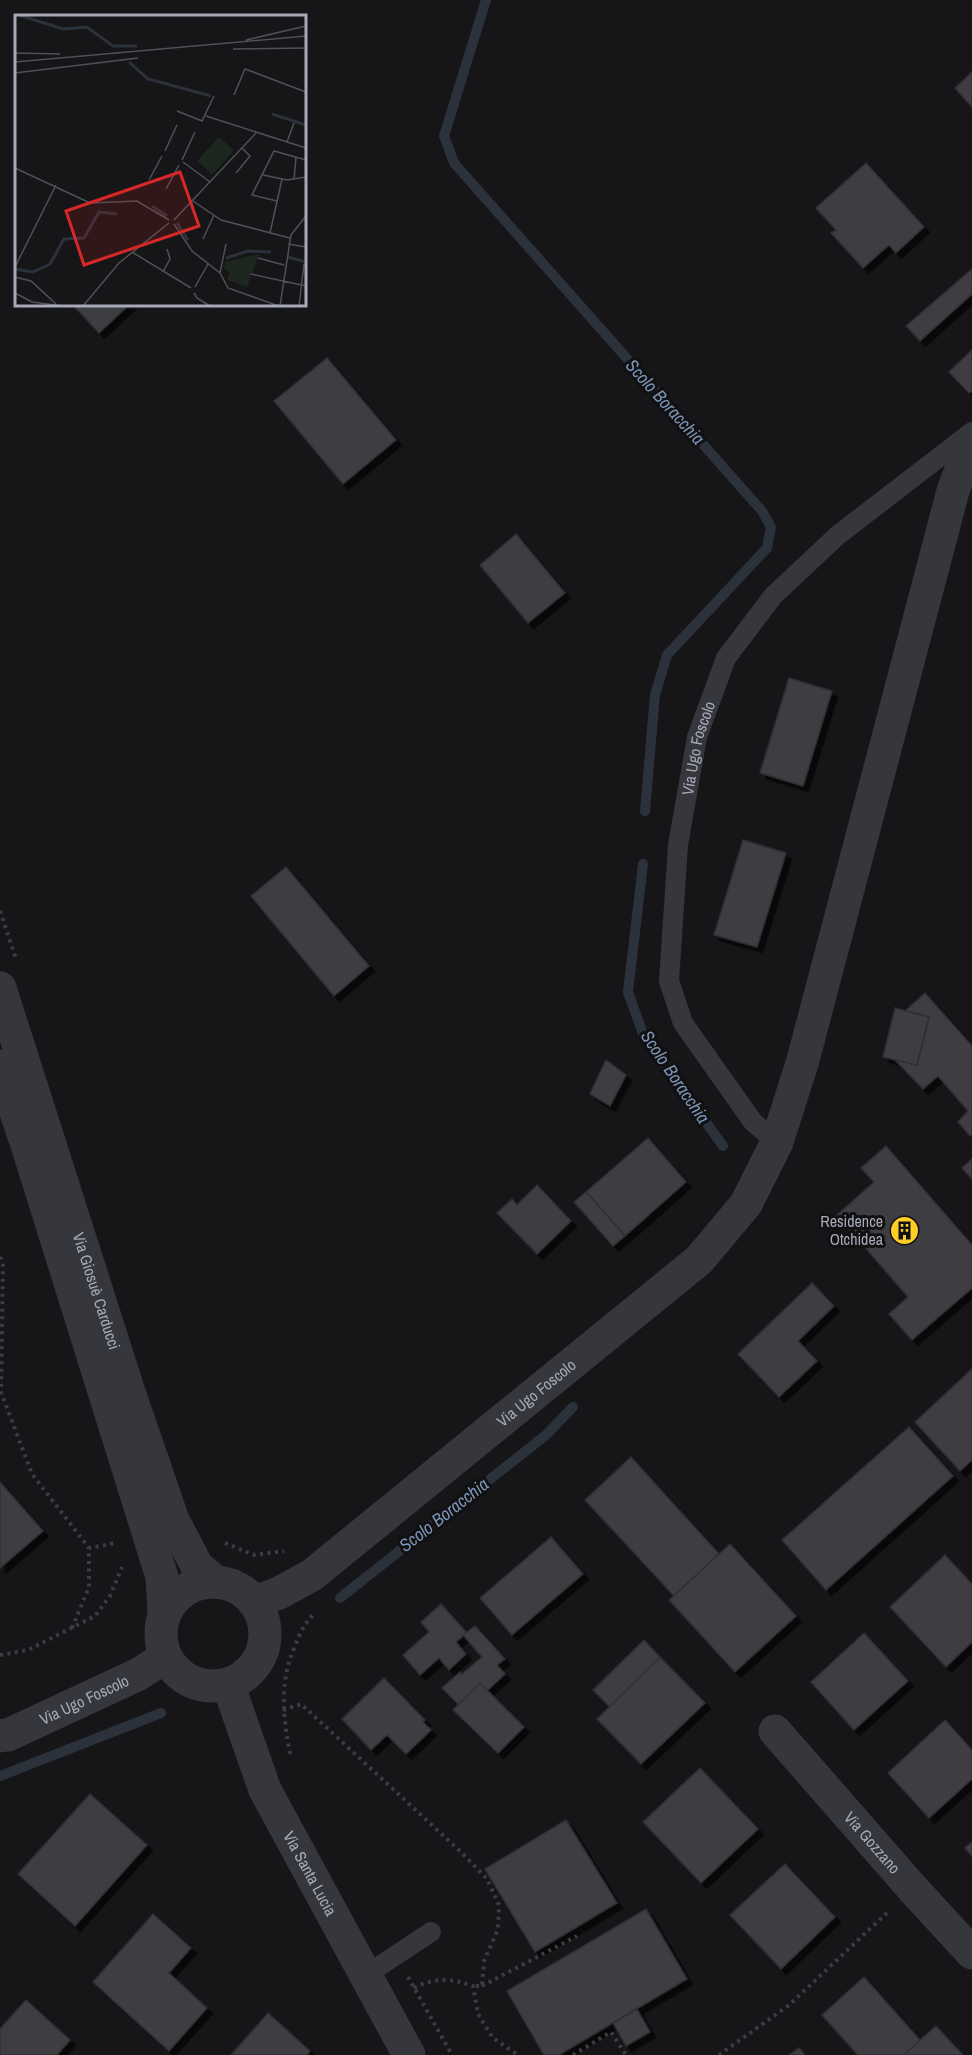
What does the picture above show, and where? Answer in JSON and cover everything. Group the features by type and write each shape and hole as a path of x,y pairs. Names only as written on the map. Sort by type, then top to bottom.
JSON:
{"street":[{"name":"Via Ugo Foscolo","path":"255,1602 279,1593 312,1575 699,1260 746,1204 777,1142 803,1060 953,491 972,440"},
{"name":"Via Giosuè Carducci","path":"0,988 129,1392 173,1520 197,1566 216,1582"},
{"name":"Via Giosuè Carducci","path":"0,1066 27,1145 162,1577 164,1615"},
{"path":"216,1582 231,1585 244,1592 255,1602 262,1617 265,1634 262,1650 255,1665 243,1677 228,1684 213,1687 192,1682 174,1669 165,1657 161,1643 164,1615 172,1600 185,1590 200,1583 216,1582"},
{"name":"Via Ugo Foscolo","path":"0,1736 8,1735 139,1674 165,1657"},
{"name":"Via Santa Lucia","path":"228,1684 265,1790 409,2055"},
{"name":"Via Gozzano","path":"775,1731 972,1953"}],"lane":[{"name":"Via Ugo Foscolo","path":"777,1142 753,1122 682,1023 669,981 678,845 697,737 726,658 773,596 838,535 972,432"},
{"path":"366,1975 431,1932"}],"path":[{"path":"0,1257 3,1263 4,1285 1,1392 32,1474 90,1548 89,1587 72,1628"},
{"path":"90,1548 123,1541"},
{"path":"0,1655 28,1650 95,1616 110,1596 122,1570 123,1561"},
{"path":"285,1727 283,1695 288,1661 304,1624 320,1608"},
{"path":"283,1710 301,1704 461,1852 487,1879 499,1905 498,1929 484,1961 482,1986"},
{"path":"719,2055 788,2006 913,1889"},
{"path":"414,1988 429,1981 454,1979 472,1986 482,1986 577,1936"},
{"path":"472,1986 478,2014 493,2038 518,2055"},
{"path":"573,2055 611,2032 626,2055"}],"building":[{"path":"972,72 972,107 955,88"},
{"path":"866,163 924,227 896,253 889,245 863,268 831,233 836,230 816,208"},
{"path":"972,269 972,294 920,341 906,326"},
{"path":"74,306 128,306 99,333"},
{"path":"972,350 972,391 969,393 949,372"},
{"path":"327,358 396,440 343,484 274,401"},
{"path":"516,534 565,593 528,623 480,565"},
{"path":"789,678 832,691 803,786 760,773"},
{"path":"743,840 786,853 757,947 714,935"},
{"path":"286,867 369,966 334,996 251,896"},
{"path":"925,993 972,1046 972,1134 970,1136 958,1122 968,1111 938,1076 923,1089 894,1059 917,1065 929,1017 905,1011"},
{"path":"895,1008 929,1017 917,1065 883,1057"},
{"path":"606,1060 626,1075 610,1106 590,1094"},
{"path":"648,1138 686,1182 625,1236 586,1192"},
{"name":"Residence Otchidea","path":"886,1146 972,1245 972,1288 912,1340 889,1314 908,1297 837,1215 874,1182 861,1168"},
{"path":"972,1159 972,1179 962,1168"},
{"path":"537,1185 571,1221 537,1254 497,1213 512,1199 517,1205"},
{"path":"586,1192 625,1236 613,1246 574,1202"},
{"path":"812,1283 834,1306 798,1341 817,1361 779,1397 738,1354"},
{"path":"972,1369 972,1460 960,1471 915,1422"},
{"path":"909,1427 953,1476 826,1590 782,1540"},
{"path":"631,1457 719,1554 674,1596 585,1500"},
{"path":"0,1482 43,1531 0,1568"},
{"path":"551,1537 583,1574 512,1635 480,1598"},
{"path":"730,1544 796,1616 735,1672 669,1600"},
{"path":"945,1555 972,1584 972,1642 946,1667 890,1607"},
{"path":"441,1604 467,1633 456,1642 466,1654 449,1670 439,1658 420,1675 403,1655 429,1632 421,1622"},
{"path":"475,1626 505,1659 497,1665 505,1674 487,1691 480,1683 459,1705 442,1688 482,1657 463,1635"},
{"path":"864,1633 908,1681 854,1730 811,1682"},
{"path":"644,1640 660,1657 610,1707 593,1690"},
{"path":"660,1657 705,1703 641,1764 597,1719"},
{"path":"384,1678 425,1720 423,1722 431,1730 406,1754 387,1735 371,1750 342,1719"},
{"path":"480,1683 524,1727 498,1753 453,1710"},
{"path":"945,1720 972,1750 972,1779 929,1818 888,1773"},
{"path":"700,1768 758,1829 701,1883 643,1822"},
{"path":"90,1794 147,1845 75,1926 18,1874"},
{"path":"566,1820 617,1903 535,1952 485,1869"},
{"path":"972,1842 972,1856 965,1848"},
{"path":"785,1864 835,1917 781,1969 730,1915"},
{"path":"646,1909 687,1979 559,2055 544,2055 507,1991"},
{"path":"153,1914 191,1948 169,1973 207,2008 169,2051 93,1982"},
{"path":"864,1977 920,2040 904,2055 858,2055 822,2015"},
{"path":"26,2000 70,2040 57,2055 0,2055 0,2029"},
{"path":"637,2009 650,2032 626,2046 613,2023"},
{"path":"268,2013 310,2051 307,2055 231,2055"},
{"path":"936,2026 963,2055 904,2055 920,2040"},
{"path":"799,2048 805,2055 789,2055"}],"waterway":[{"name":"Scolo Boracchia","path":"486,0 444,136 454,163 762,511 771,527 767,548 667,655 655,695 645,811"},
{"name":"Scolo Boracchia","path":"643,864 628,992 643,1034 723,1146"},
{"name":"Scolo Boracchia","path":"340,1598 546,1435 573,1407"},
{"name":"Scolo Boracchia","path":"0,1776 161,1713"}],"place":[{"name":"Residence Otchidea","path":"904,1230"}]}
